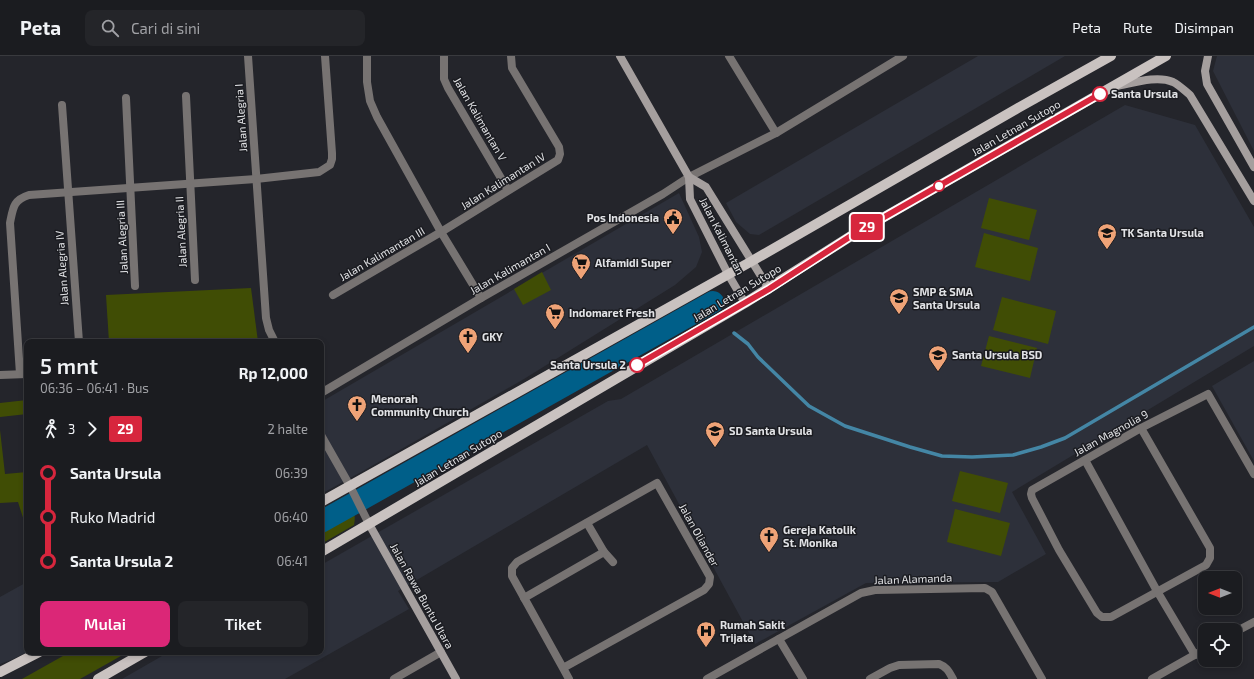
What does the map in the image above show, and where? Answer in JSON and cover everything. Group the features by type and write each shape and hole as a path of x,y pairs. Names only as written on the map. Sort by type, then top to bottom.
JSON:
{"main road":[{"name":"Jalan Letnan Sutopo","path":"324,500 752,261 1111,56"},
{"name":"Jalan Letnan Sutopo","path":"324,550 637,365 769,289 851,236 1166,56"},
{"path":"0,672 33,655"},
{"path":"98,679 140,655"}],"street":[{"name":"Jalan Alegria I","path":"248,56 266,318 269,330 274,339"},
{"path":"0,375 23,374 10,223 12,210 15,203 21,197 29,195 130,187 256,179 319,172 330,165 332,159 325,56"},
{"path":"366,56 367,82 370,101 377,117 441,232 481,298"},
{"name":"Jalan Kalimantan V","path":"444,56 444,79 448,88 508,190"},
{"name":"Jalan Kalimantan IV","path":"441,232 558,160 560,154 559,147 512,68 511,56"},
{"name":"Jalan Kalimantan","path":"620,56 689,177 690,199 728,274 745,303"},
{"path":"729,56 776,133"},
{"name":"Jalan Kalimantan I","path":"324,391 481,298 657,198 689,177 776,133 903,56"},
{"path":"1208,56 1205,71 1207,84 1254,167"},
{"path":"1112,87 1159,78 1182,87 1190,96 1254,201"},
{"name":"Jalan Alegria II","path":"186,96 195,280"},
{"name":"Jalan Alegria III","path":"126,98 135,286"},
{"name":"Jalan Alegria IV","path":"62,105 79,339"},
{"name":"Jalan Kalimantan","path":"689,177 706,186 769,289"},
{"name":"Jalan Kalimantan III","path":"333,295 441,232"},
{"name":"Jalan Magnolia 9","path":"1157,591 1111,617 1102,617 1097,613 1059,550 1032,498 1032,490 1142,428 1208,394 1254,474"},
{"path":"1142,428 1210,548 1210,558 1206,565 1157,591"},
{"path":"324,440 350,486 369,524"},
{"path":"1085,460 1157,591 1195,655"},
{"name":"Jalan Oliander","path":"563,668 704,590 709,584 710,577 657,483 517,562 512,568 512,576 569,679"},
{"path":"587,523 604,552 613,562"},
{"name":"Jalan Rawa Buntu Utara","path":"369,524 456,679"},
{"path":"524,598 604,552"},
{"name":"Jalan Alamanda","path":"707,679 851,599 867,592 875,590 985,588 992,592 1042,679"},
{"path":"1242,628 1254,622"},
{"path":"779,639 803,679"},
{"path":"394,679 441,652"},
{"path":"1152,679 1198,653"},
{"path":"875,678 890,668 898,665 939,664 948,669 953,679"}],"shaded area":[{"path":"978,56 1065,56 759,235 750,234 736,222 726,203"},
{"path":"1217,56 1254,56 1254,151 1213,71"},
{"name":"Santa Ursula BSD","path":"1125,105 1195,125 1254,227 1254,346 1012,492 1046,554 998,582 866,583 755,644 647,445 398,591 409,609 285,679 122,679 164,655 324,655 324,563 608,401 621,399"},
{"path":"679,193 699,237 702,252 696,267 675,285 524,379 324,492 324,400"},
{"path":"1254,361 1254,461 1212,386"},
{"path":"24,584 24,654 0,664 0,597"}],"green space":[{"path":"989,198 1037,210 1029,240 981,228"},
{"path":"984,233 1038,248 1030,281 975,267"},
{"path":"542,272 551,290 523,305 514,289"},
{"path":"251,288 258,339 109,339 106,295"},
{"path":"1002,297 1056,311 1048,344 993,330"},
{"path":"989,336 1037,348 1030,378 981,366"},
{"path":"24,400 24,414 0,417 0,403"},
{"path":"0,430 5,474 24,472 24,521 18,502 0,503"},
{"path":"960,471 1008,483 1000,513 952,501"},
{"path":"342,498 349,501 355,515 354,525 324,542 324,531 349,517 343,506 324,516 324,508"},
{"path":"955,509 1010,523 1001,556 947,542"},
{"path":"65,655 123,655 80,679 22,679"}],"water":[{"path":"343,505 349,517 324,531 324,516"}],"waterway":[{"path":"324,520 713,302"},
{"path":"734,333 748,344 758,357 809,406 845,426 942,456 972,457 1013,455 1065,438 1254,327"}],"bus line":[{"name":"29","path":"637,365 769,289 851,236 1100,94"}],"place":[{"name":"Santa Ursula","path":"1100,94"},
{"name":"Pos Indonesia","path":"673,235"},
{"name":"TK Santa Ursula","path":"1107,250"},
{"name":"Alfamidi Super","path":"581,280"},
{"name":"SMP & SMA Santa Ursula","path":"899,315"},
{"name":"Indomaret Fresh","path":"555,330"},
{"name":"GKY","path":"468,354"},
{"name":"Santa Ursula 2","path":"637,365"},
{"name":"Santa Ursula BSD","path":"938,372"},
{"name":"Menorah Community Church","path":"357,422"},
{"name":"SD Santa Ursula","path":"715,448"},
{"name":"Gereja Katolik St. Monika","path":"769,553"},
{"name":"Rumah Sakit Trijata","path":"706,648"}]}
